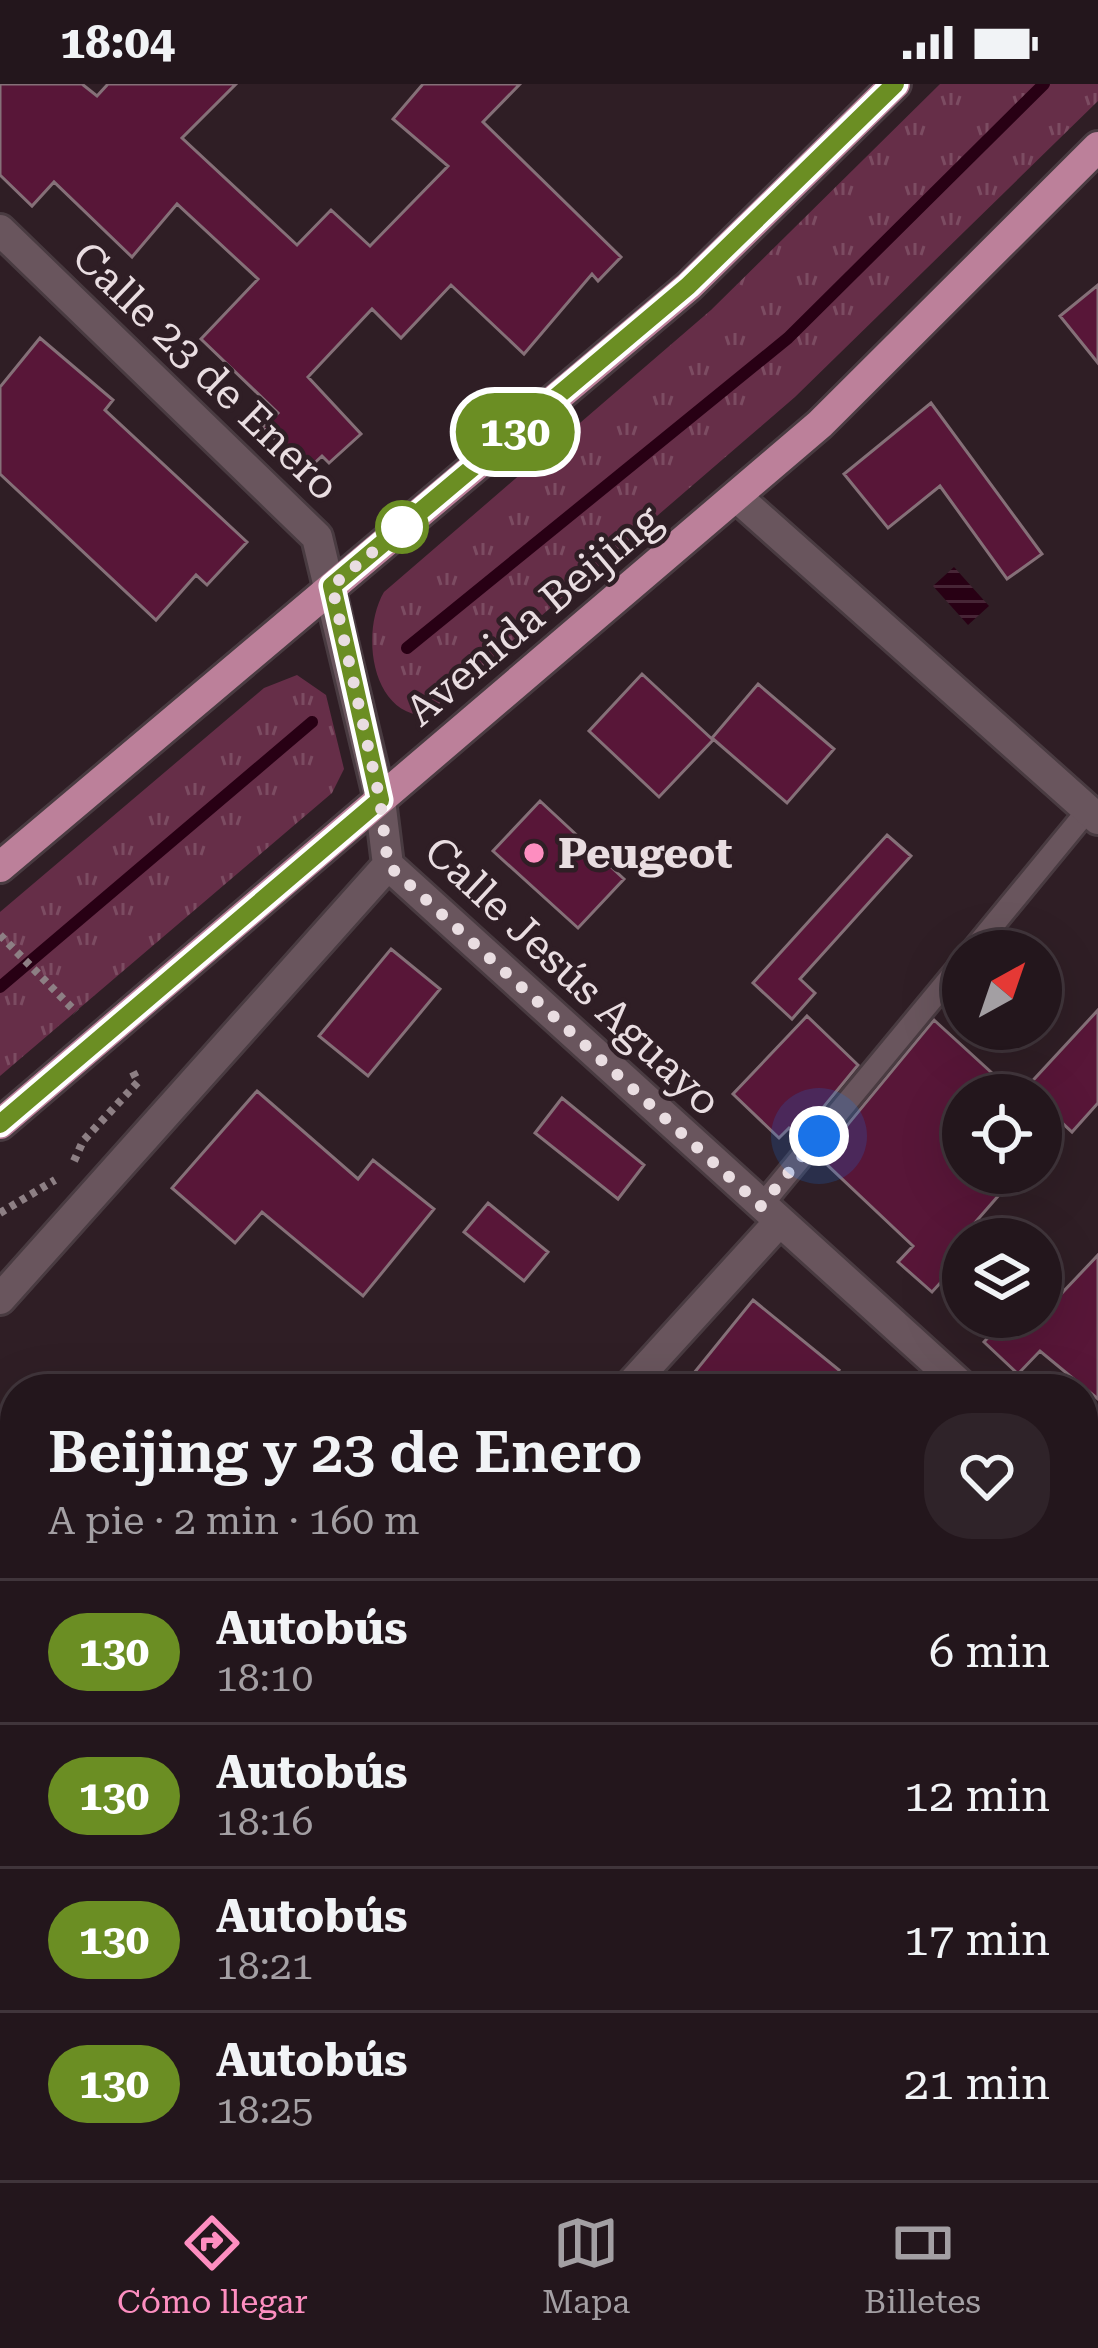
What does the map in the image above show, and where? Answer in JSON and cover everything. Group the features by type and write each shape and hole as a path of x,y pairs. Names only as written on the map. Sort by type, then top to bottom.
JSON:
{"main road":[{"path":"0,867 688,286 895,84"},
{"name":"Avenida Beijing","path":"0,1124 820,424 1098,147"}],"street":[{"name":"Calle 23 de Enero","path":"0,230 316,537 332,586"},
{"path":"737,497 1093,814"},
{"name":"Calle Jesús Aguayo","path":"332,586 380,800 388,865 948,1374"},
{"path":"0,1299 388,865"},
{"path":"638,1374 770,1214"}],"lane":[{"path":"991,930 1093,814"},
{"path":"770,1214 942,989"}],"path":[{"path":"0,935 76,1012"},
{"path":"0,1213 72,1164 83,1141 138,1082 131,1068"}],"green space":[{"path":"940,84 1098,84 1098,101 795,397 425,716 392,701 382,686 372,648 384,592 711,310"},
{"path":"297,675 326,695 344,769 332,793 0,1076 0,912 264,688"}],"shaded area":[{"path":"954,567 989,606 968,625 933,586"}],"building":[{"path":"0,84 82,84 97,96 108,84 236,84 182,138 297,245 331,210 370,246 448,166 393,119 423,84 520,84 483,122 621,257 598,281 592,274 524,354 451,285 401,338 372,309 308,377 361,434 329,463 322,456 306,471 263,427 278,413 201,339 258,279 177,204 132,257 54,182 32,206 0,175"},
{"path":"1098,285 1098,363 1060,316"},
{"path":"40,338 113,400 105,410 247,542 207,585 196,575 156,620 0,474 0,387"},
{"path":"931,403 1042,554 1007,579 940,486 888,528 844,474"},
{"path":"642,674 713,740 659,797 589,731"},
{"path":"758,684 834,749 787,803 712,738"},
{"path":"540,801 624,879 578,928 493,851"},
{"path":"887,835 911,856 800,979 815,993 792,1019 753,983"},
{"path":"391,949 440,989 368,1076 319,1036"},
{"path":"1098,1010 1098,1103 1072,1132 1062,1123 1062,1074 1039,1074"},
{"path":"807,1016 858,1065 799,1137 789,1128 779,1138 733,1094"},
{"path":"934,1020 942,1027 942,1050 967,1050 993,1074 942,1074 942,1194 999,1195 979,1218 942,1218 942,1281 932,1292 898,1262 913,1246 820,1158"},
{"path":"257,1091 358,1179 373,1160 434,1209 363,1296 262,1212 235,1243 172,1188"},
{"path":"562,1098 644,1165 618,1199 535,1133"},
{"path":"488,1203 548,1252 524,1281 464,1232"},
{"path":"1098,1255 1098,1374 1068,1374 1040,1351 1018,1374 984,1342 988,1338 1062,1338 1062,1293"},
{"path":"753,1300 839,1370 836,1374 693,1374"}],"waterway":[{"path":"407,648 788,338 1044,84"},
{"path":"0,987 312,722"}],"bus line":[{"name":"130","path":"0,1124 380,800 332,586 688,286 895,84"}],"place":[{"name":"Peugeot","path":"534,853"}],"route":[{"path":"402,527 412,519 332,586 380,800 388,865 761,1206 819,1136"}]}
